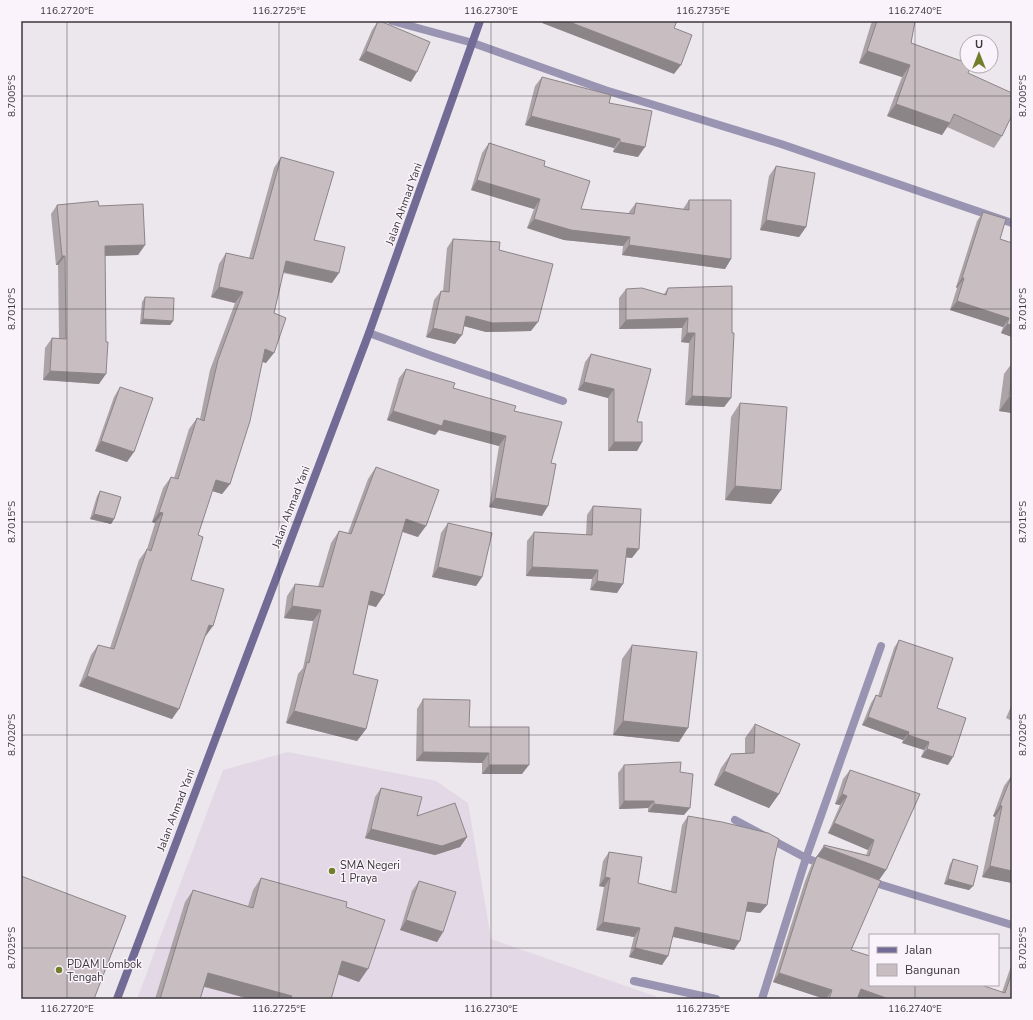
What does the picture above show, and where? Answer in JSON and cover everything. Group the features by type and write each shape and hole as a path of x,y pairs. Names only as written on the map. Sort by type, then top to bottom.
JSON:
{"street":[{"path":"392,21 473,44 605,90 781,144 1012,223"},
{"name":"Jalan Ahmad Yani","path":"117,999 369,333 480,21"},
{"path":"369,333 563,401"},
{"path":"762,999 806,858 881,646"},
{"path":"735,820 806,858 830,868"},
{"path":"858,878 1012,925"},
{"path":"634,981 716,999"}],"shaded area":[{"name":"SMA Negeri 1 Praya","path":"288,752 436,781 468,803 491,939 663,999 137,999 223,770"}],"building":[{"path":"378,21 430,42 417,72 366,51"},
{"path":"567,21 677,21 674,28 692,35 681,65"},
{"path":"877,21 915,21 911,43 959,60 959,74 970,74 1012,93 1012,115 1002,136 954,114 950,123 896,104 910,65 867,51"},
{"path":"542,77 611,95 609,103 652,111 645,147 620,142 620,139 531,116"},
{"path":"489,143 545,161 544,166 590,181 581,209 634,214 636,203 689,210 689,200 731,200 731,259 629,245 630,237 571,230 534,219 540,199 477,180"},
{"path":"281,157 334,172 314,240 345,247 339,273 286,261 274,313 286,318 274,353 265,349 250,421 230,484 216,480 198,535 203,537 191,580 224,589 213,626 209,625 179,709 87,676 98,645 114,649 147,549 151,551 163,513 159,512 171,477 178,479 197,418 204,421 218,360 243,292 219,287 226,253 253,259"},
{"path":"776,166 815,173 806,227 766,220"},
{"path":"98,201 99,206 143,204 145,245 105,246 106,342 108,342 106,374 50,371 52,338 66,339 65,256 62,256 57,205"},
{"path":"983,212 1006,219 1000,239 1012,243 1012,325 1007,324 1009,318 957,301 964,278 962,278"},
{"path":"453,239 500,242 499,250 553,264 538,322 493,323 466,316 462,335 433,328 441,291 449,292"},
{"path":"732,286 732,333 734,333 731,398 692,396 695,333 687,333 688,318 626,320 626,289 642,288 666,295 668,288"},
{"path":"145,297 174,298 173,321 143,319"},
{"path":"591,354 651,369 637,422 642,422 642,442 614,442 614,389 584,382"},
{"path":"406,369 455,383 453,388 516,406 514,411 562,422 551,463 556,464 548,506 495,498 506,436 444,420 442,426 393,411"},
{"path":"1012,376 1012,398 1009,397"},
{"path":"120,387 153,398 134,452 101,441"},
{"path":"740,403 787,407 781,490 735,486"},
{"path":"376,467 439,490 426,526 406,519 384,595 371,591 353,674 378,680 366,729 294,711 307,662 309,663 321,610 292,606 295,584 323,587 339,531 351,534"},
{"path":"100,491 121,497 114,519 94,514"},
{"path":"593,506 641,509 639,549 627,548 623,584 597,581 598,570 532,567 534,532 592,535"},
{"path":"448,523 492,533 482,577 438,567"},
{"path":"899,640 953,658 937,708 966,718 953,757 927,749 929,742 908,735 909,732 868,717 876,695 881,697"},
{"path":"632,645 697,652 688,728 623,721"},
{"path":"423,699 470,700 469,727 529,727 529,765 489,765 489,753 423,752"},
{"path":"755,724 800,744 779,794 724,771 731,754 754,753"},
{"path":"681,762 680,772 693,774 690,808 654,804 654,801 624,801 624,765"},
{"path":"850,770 920,794 886,870 824,847 824,845 869,856 874,840 834,823 847,796 842,794"},
{"path":"1012,775 1012,871 990,866 1002,806 1000,805"},
{"path":"381,788 422,797 417,816 455,803 467,837 442,846 371,829"},
{"path":"688,816 768,833 779,839 767,905 748,902 740,941 675,927 668,956 635,948 640,928 603,922 610,878 605,877 609,852 642,857 638,883 676,893"},
{"path":"817,856 881,881 851,950 869,956 869,986 984,986 1005,993 1012,972 1012,999 889,999 861,989 857,999 829,999 832,990 779,973"},
{"path":"953,859 978,866 973,886 948,879"},
{"name":"PDAM Lombok Tengah","path":"21,876 126,916 94,999 21,999"},
{"path":"261,878 347,902 346,907 385,920 368,969 342,961 331,999 291,999 292,996 208,973 200,999 160,999 193,890 253,908"},
{"path":"419,881 456,892 443,932 406,920"}],"place":[{"name":"SMA Negeri 1 Praya","path":"332,871"},
{"name":"PDAM Lombok Tengah","path":"59,970"}]}
